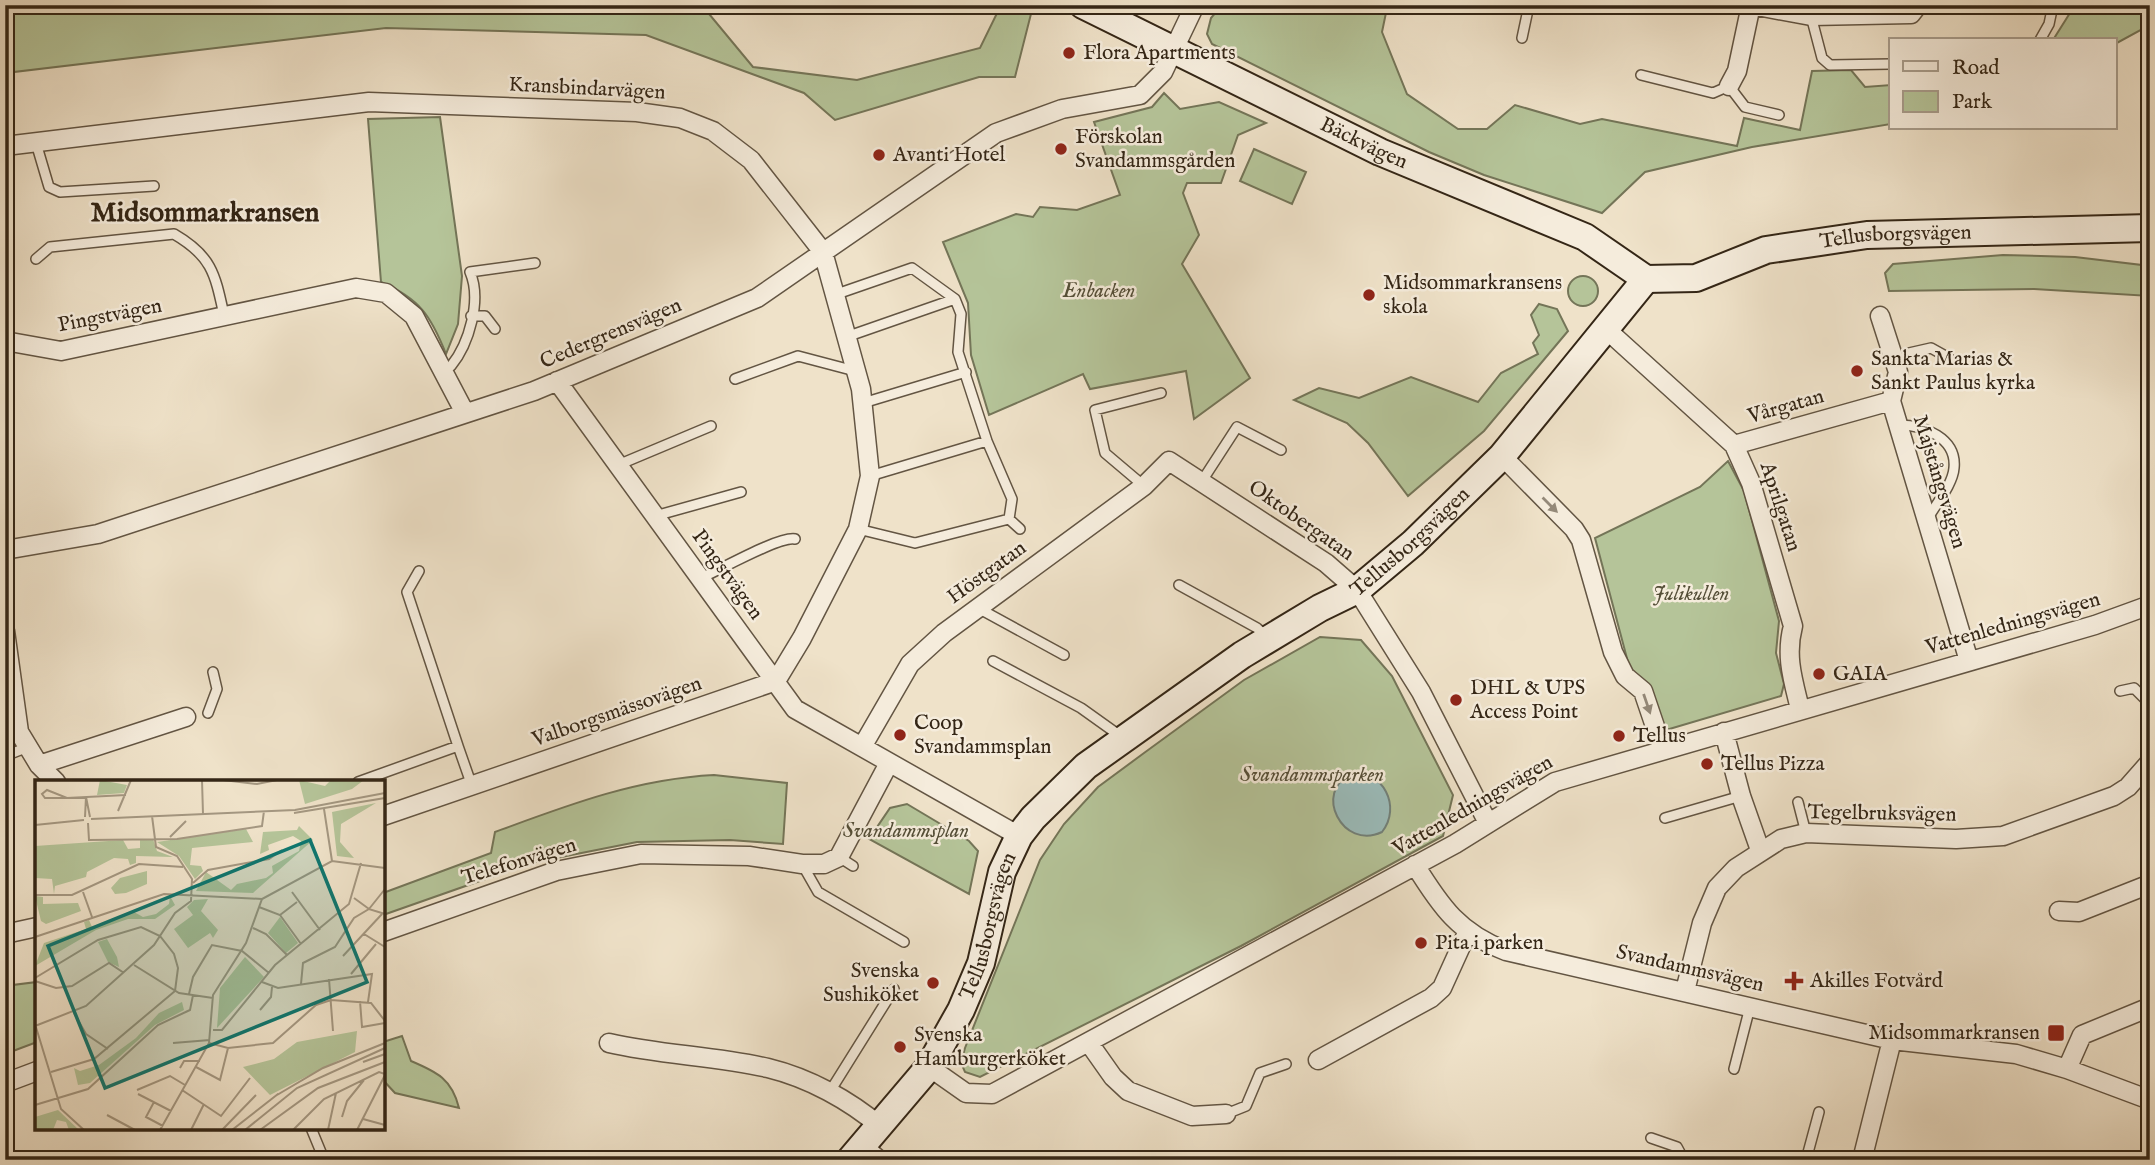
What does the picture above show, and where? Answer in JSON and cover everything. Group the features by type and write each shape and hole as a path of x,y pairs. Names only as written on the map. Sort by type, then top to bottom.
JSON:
{"street":[{"name":"Bäckvägen","path":"1083,5 1380,152 1585,237 1646,279"},
{"name":"Cedergrensvägen","path":"5,550 99,534 465,414 557,381 757,298 996,132 1062,109 1140,95 1163,72 1195,5"},
{"path":"1728,86 1737,71 1751,5 1811,16 1910,14 1918,5"},
{"name":"Kransbindarvägen","path":"5,146 372,102 637,112 680,118 731,142 751,160 823,253 863,403 870,476 858,528 803,638 776,681"},
{"name":"Tellusborgsvägen","path":"864,1155 881,1127 929,1067 961,1010 981,963 1002,872 1019,836 1045,804 1086,766 1124,739 1269,639 1320,608 1357,590 1413,543 1502,456 1646,279 1696,278 1766,250 1867,235 2150,228"},
{"name":"Pingstvägen","path":"5,341 61,351 356,288 386,293 414,316 465,414"},
{"name":"Majstångsvägen","path":"1880,316 1895,364 1897,380 1891,401 1969,661"},
{"name":"Aprilgatan","path":"1607,330 1734,445 1751,483 1793,626 1788,643 1789,664 1800,709"},
{"name":"Pingstvägen","path":"557,381 795,709 889,763"},
{"name":"Vårgatan","path":"1734,445 1891,401"},
{"path":"1502,456 1574,529 1581,540 1613,652 1625,676 1643,691 1663,750"},
{"name":"Höstgatan","path":"862,747 910,664 943,633 1144,486 1169,461"},
{"name":"Oktobergatan","path":"1169,461 1326,563 1357,590 1421,692 1488,823"},
{"name":"Vattenledningsvägen","path":"929,1067 966,1093 992,1094 1416,865 1555,782 2095,625 2150,605"},
{"path":"5,631 19,732 39,765 54,780"},
{"name":"Valborgsmässovägen","path":"385,815 776,681"},
{"path":"39,765 186,717"},
{"path":"1724,732 1741,796 1760,850"},
{"name":"Tegelbruksvägen","path":"1685,991 1702,923 1717,888 1735,868 1781,839 1806,833 1956,839 2003,836 2114,796 2128,787 2150,762"},
{"path":"889,763 1019,836"},
{"name":"Telefonvägen","path":"385,931 556,871 641,854 749,856 802,864 846,862 889,763"},
{"name":"Svandammsvägen","path":"1416,865 1429,889 1467,933 1506,951 1892,1040 2016,1054 2067,1069 2150,1100"},
{"path":"2059,911 2079,912 2150,884"},
{"path":"5,934 35,927"},
{"path":"1318,1060 1431,998 1442,988 1467,933"},
{"path":"2067,1069 2082,1035 2150,1007"},
{"path":"1861,1160 1892,1040"},
{"path":"609,1043 768,1068 808,1081 881,1127"},
{"path":"1089,1043 1113,1077 1128,1091 1192,1116 1226,1114"},
{"path":"5,1083 35,1073"}],"lane":[{"path":"1522,38 1529,5"},
{"path":"2041,38 2053,5"},
{"path":"1811,16 1822,58 1830,65 1889,64"},
{"path":"1641,75 1713,93 1728,86 1745,107 1779,115"},
{"path":"36,143 49,187 60,192 154,186"},
{"path":"36,259 50,247 174,234 205,255 216,278 224,315"},
{"path":"451,366 461,354 471,316 474,282 470,272 535,263"},
{"path":"834,295 912,268 955,299 961,314 958,352 988,441 1012,499 1009,519"},
{"path":"846,337 955,299"},
{"path":"471,316 485,316 495,329"},
{"path":"1895,364 1909,353 1931,348 1949,358"},
{"path":"735,379 798,356 856,372"},
{"path":"863,403 966,372"},
{"path":"1144,486 1105,453 1095,410 1161,393"},
{"path":"1899,425 1925,428 1940,436 1951,450 1955,469 1927,520"},
{"path":"618,465 711,426"},
{"path":"1202,481 1237,427 1281,450"},
{"path":"870,476 988,441"},
{"path":"655,516 741,492"},
{"path":"858,528 915,543 1009,519"},
{"path":"1009,519 1020,529"},
{"path":"701,578 758,553 775,541 795,539"},
{"path":"419,571 407,592 472,786"},
{"path":"1179,585 1257,628 1269,639"},
{"path":"978,608 1064,655"},
{"path":"993,661 1081,708 1124,739"},
{"path":"208,713 217,689 213,672"},
{"path":"2120,691 2134,688 2150,704"},
{"path":"364,780 458,746"},
{"path":"5,756 29,747"},
{"path":"1665,818 1741,796"},
{"path":"1798,802 1806,833"},
{"path":"802,864 818,892 904,942"},
{"path":"829,1093 894,989"},
{"path":"1734,1069 1750,1007"},
{"path":"1226,1114 1246,1106 1260,1073 1286,1064"},
{"path":"1806,1160 1819,1112"},
{"path":"312,1130 323,1157 364,1160"},
{"path":"1651,1138 1677,1147 1684,1160"}],"green space":[{"path":"5,5 640,5 705,9 753,67 857,80 980,48 1001,5 1033,6 1015,77 979,77 835,120 804,93 646,35 386,28 5,73"},
{"path":"1222,5 1383,5 1387,8 1382,32 1407,94 1458,129 1487,129 1515,105 1580,124 1602,119 1737,146 1744,118 1800,130 1812,71 1851,70 1865,87 1889,85 1889,124 1752,147 1645,172 1602,213 1484,175 1429,152 1212,44 1207,34 1211,18"},
{"path":"2075,5 2150,5 2150,25 2116,43 2116,38 2054,38"},
{"name":"Enbacken","path":"1164,93 1180,109 1219,102 1266,123 1238,135 1221,183 1187,183 1183,193 1199,235 1182,264 1250,378 1194,419 1186,371 1090,389 1083,374 989,415 971,355 968,303 943,242 1016,214 1033,217 1040,207 1077,210 1120,195 1094,122 1152,107"},
{"path":"440,117 462,276 458,324 446,354 435,329 415,302 381,282 368,119"},
{"path":"1254,149 1306,172 1292,204 1240,181"},
{"path":"2003,255 2075,257 2150,266 2150,296 2034,289 1889,291 1885,273 1893,264"},
{"path":"1583,276 1589,277 1597,285 1597,297 1589,305 1583,306 1577,305 1569,297 1568,291 1569,285 1577,277"},
{"path":"1539,304 1557,309 1568,331 1484,431 1408,496 1368,443 1347,423 1294,400 1319,388 1359,398 1411,377 1478,402 1501,373 1538,354 1533,343 1539,335 1531,315"},
{"name":"Julikullen","path":"1728,461 1744,491 1779,621 1776,653 1784,684 1781,696 1666,730 1649,689 1629,666 1595,538 1700,487"},
{"name":"Svandammsparken","path":"1320,637 1361,640 1392,676 1453,795 1443,836 1241,946 980,1077 965,1072 961,1063 965,1048 1040,860 1064,824 1098,787 1144,753 1244,680"},
{"path":"714,775 787,783 783,844 730,840 637,842 531,863 385,914 385,892 491,853 495,832 603,795 685,777"},
{"name":"Svandammsplan","path":"907,804 969,841 978,851 969,894 869,839 890,808"},
{"path":"35,982 35,1043 5,1054 5,986"},
{"path":"402,1036 411,1061 448,1083 459,1108 395,1093 385,1082 385,1041"}],"water":[{"path":"1351,774 1372,777 1386,792 1390,812 1382,832 1368,836 1355,833 1337,816 1334,793 1340,782"}],"place":[{"name":"Flora Apartments","path":"1069,53"},
{"name":"Förskolan Svandammsgården","path":"1061,149"},
{"name":"Avanti Hotel","path":"879,155"},
{"name":"Midsommarkransens skola","path":"1369,295"},
{"name":"Sankta Marias & Sankt Paulus kyrka","path":"1857,371"},
{"name":"GAIA","path":"1819,674"},
{"name":"DHL & UPS Access Point","path":"1456,700"},
{"name":"Coop Svandammsplan","path":"900,735"},
{"name":"Tellus","path":"1619,736"},
{"name":"Tellus Pizza","path":"1707,764"},
{"name":"Pita i parken","path":"1421,943"},
{"name":"Akilles Fotvård","path":"1794,981"},
{"name":"Svenska Sushiköket","path":"933,983"},
{"name":"Midsommarkransen","path":"2056,1033"},
{"name":"Svenska Hamburgerköket","path":"900,1047"}],"district":[{"name":"Midsommarkransen","path":"205,213"}]}
